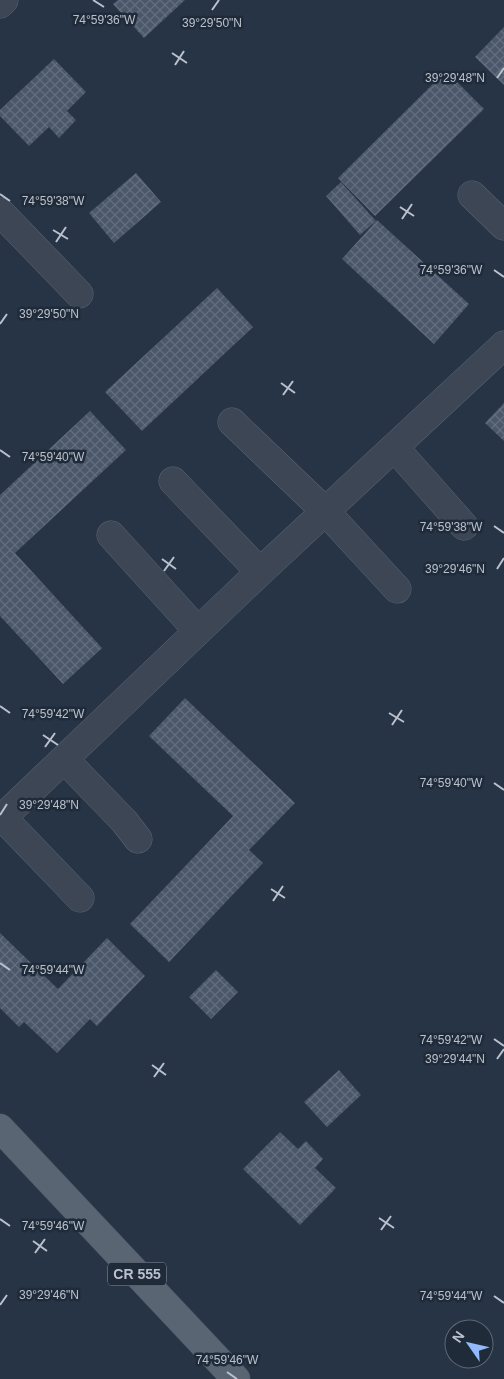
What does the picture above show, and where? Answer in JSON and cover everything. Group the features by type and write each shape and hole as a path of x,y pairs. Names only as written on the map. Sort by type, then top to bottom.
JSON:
{"main road":[{"name":"CR 555","path":"0,1128 236,1379"}],"street":[{"path":"0,4 4,0"},
{"path":"472,195 504,226"},
{"path":"0,212 79,294"},
{"path":"80,898 1,819 260,572 504,345"},
{"path":"232,422 326,512 397,589"},
{"path":"394,448 464,526"},
{"path":"173,481 260,572"},
{"path":"111,535 198,631"},
{"path":"64,759 138,839"}],"building":[{"path":"118,0 185,0 144,38 113,4"},
{"path":"504,27 504,85 475,57"},
{"path":"54,59 86,92 67,111 76,120 59,138 49,127 29,146 0,116 0,110"},
{"path":"446,71 484,109 375,216 338,178"},
{"path":"136,173 161,202 114,243 89,213"},
{"path":"341,182 376,221 360,235 326,196"},
{"path":"377,220 469,304 434,344 342,259"},
{"path":"217,288 253,327 142,431 105,392"},
{"path":"504,403 504,441 485,423"},
{"path":"90,411 126,450 15,553 102,648 63,684 0,616 0,495"},
{"path":"185,698 295,803 249,850 263,863 169,962 130,924 233,816 149,736"},
{"path":"0,933 58,989 107,938 145,976 97,1026 90,1019 57,1053 24,1022 19,1027 0,1008"},
{"path":"216,970 238,992 211,1019 189,997"},
{"path":"339,1070 361,1095 327,1127 304,1102"},
{"path":"280,1132 298,1149 306,1141 323,1159 315,1168 336,1188 300,1225 243,1169"}]}
